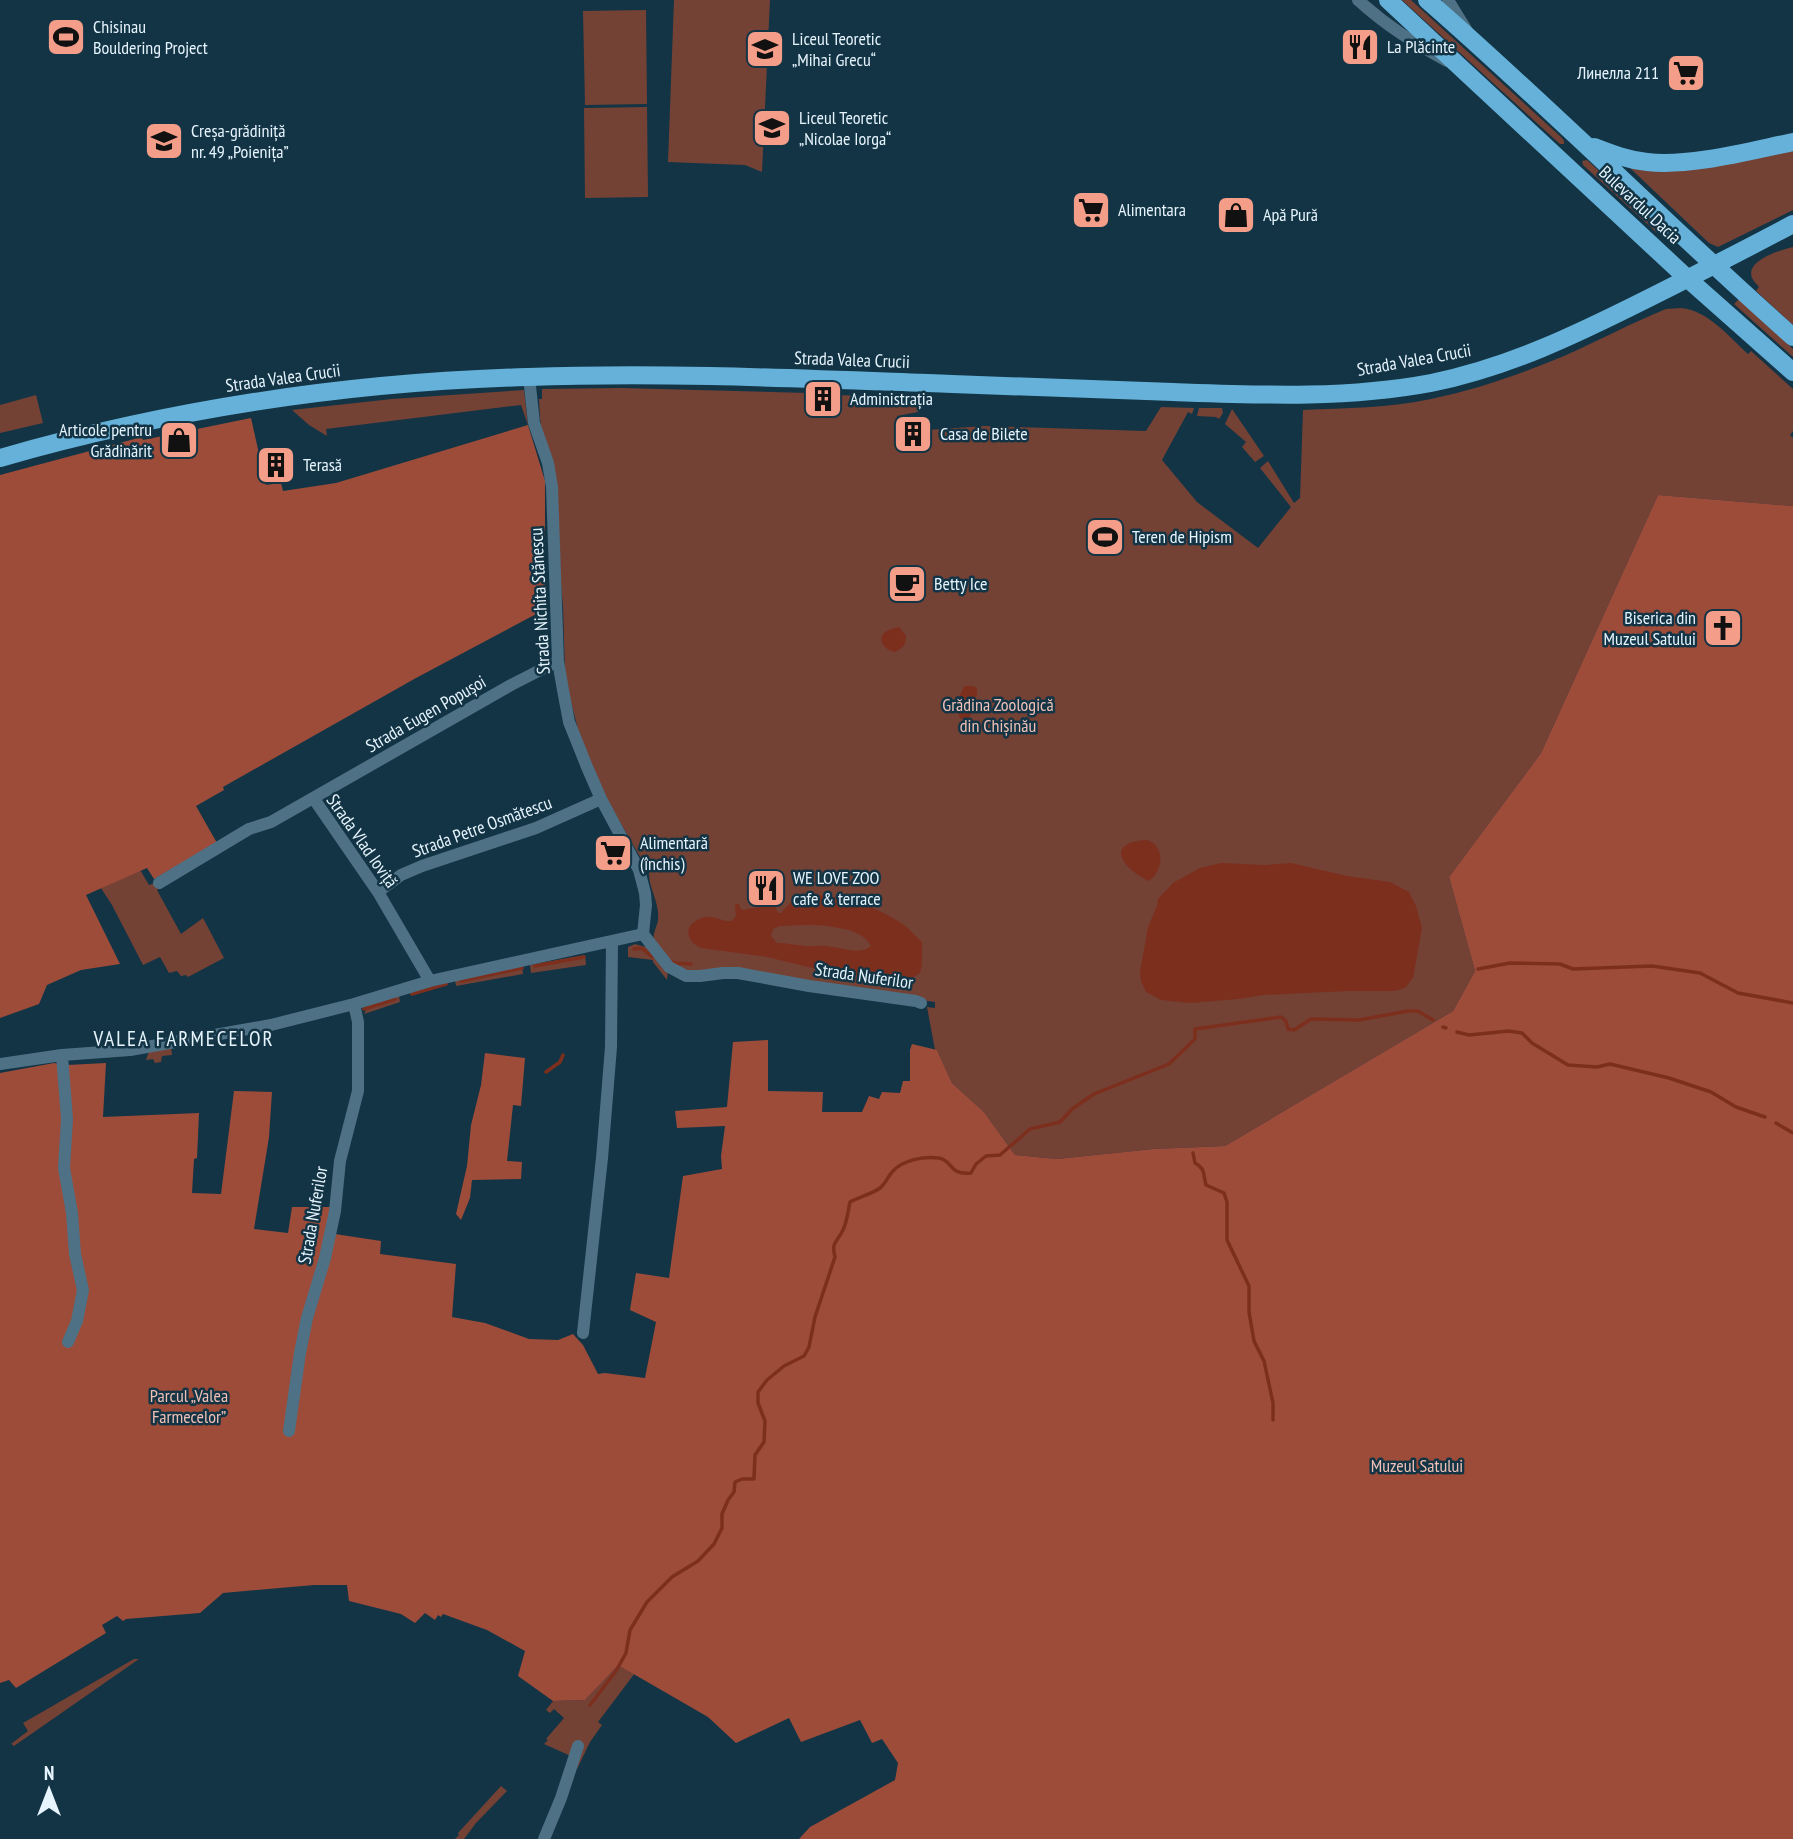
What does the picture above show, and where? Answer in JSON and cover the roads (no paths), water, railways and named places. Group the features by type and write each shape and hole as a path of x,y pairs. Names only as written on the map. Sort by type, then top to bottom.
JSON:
{"main road":[{"name":"Bulevardul Dacia","path":"1388,0 1688,279 1793,372"},
{"name":"Bulevardul Dacia","path":"1427,0 1793,337"},
{"path":"1563,161 1584,143 1627,159 1666,163 1686,162 1793,142"},
{"name":"Strada Valea Crucii","path":"0,458 106,430 257,402 403,385 529,377 770,378 1283,396 1391,389 1477,372 1533,354 1587,330 1793,224"}],"street":[{"name":"Bulevardul Dacia","path":"1358,0 1387,26 1411,42 1459,67"},
{"name":"Bulevardul Dacia","path":"1448,0 1473,40"},
{"name":"Strada Nichita Stănescu","path":"529,377 534,423 548,463 552,487 558,661 569,722 601,799 639,870 646,905 643,934"},
{"name":"Strada Eugen Popușoi","path":"314,799 558,661"},
{"name":"Strada Vlad Ioviță","path":"159,883 249,829 271,822 314,799 378,892 429,981"},
{"name":"Strada Petre Osmătescu","path":"378,892 401,875 422,866 536,828 601,799"},
{"path":"0,1064 62,1055 130,1050 271,1025 429,981 643,934"},
{"name":"Strada Nuferilor","path":"643,934 669,967 686,976 738,974 921,1003"},
{"path":"583,1333 603,1158 611,1047 612,942"},
{"name":"Strada Nuferilor","path":"289,1431 302,1341 325,1258 335,1211 340,1161 358,1091 358,1022 354,1004"},
{"path":"62,1055 67,1119 64,1168 72,1213 75,1254 83,1290 77,1321 68,1342"},
{"path":"544,1839 578,1746"}],"waterway":[{"path":"634,949 641,948 653,957"},
{"path":"535,966 584,957"},
{"path":"671,961 691,964"},
{"path":"1478,969 1510,963 1560,964 1573,969 1652,966 1700,973 1738,993 1793,1003"},
{"path":"461,981 522,968"},
{"path":"412,994 446,984"},
{"path":"364,1009 395,999"},
{"path":"590,1705 626,1653 630,1630 647,1602 672,1577 698,1561 714,1544 722,1528 722,1514 734,1492 735,1482 754,1479 755,1455 764,1442 765,1421 758,1403 758,1392 767,1380 784,1366 804,1356 809,1347 815,1317 835,1257 834,1245 844,1227 850,1202 880,1188 897,1167 914,1160 939,1158 958,1172 971,1173 976,1164 986,1156 1000,1155 1030,1129 1060,1122 1072,1109 1094,1094 1169,1064 1195,1039 1195,1029 1281,1017 1286,1021 1288,1029 1294,1030 1311,1019 1359,1020 1408,1011 1418,1011 1433,1020"},
{"path":"1457,1032 1469,1035 1509,1031 1522,1033 1532,1043 1568,1065 1597,1067 1610,1064 1669,1078 1711,1092 1736,1107 1765,1117"},
{"path":"546,1072 560,1062 563,1055"},
{"path":"1776,1123 1793,1133"},
{"path":"1193,1153 1195,1163 1203,1170 1206,1185 1224,1193 1227,1202 1227,1240 1249,1286 1249,1312 1254,1341 1264,1361 1273,1403 1273,1420"}],"place":[{"name":"Chisinau Bouldering Project","path":"66,37"},
{"name":"La Plăcinte","path":"1360,47"},
{"name":"Liceul Teoretic „Mihai Grecu“","path":"765,49"},
{"name":"Линелла 211","path":"1686,73"},
{"name":"Liceul Teoretic „Nicolae Iorga“","path":"772,128"},
{"name":"Creșa-grădiniță nr. 49 „Poienița”","path":"164,141"},
{"name":"Alimentara","path":"1091,210"},
{"name":"Apă Pură","path":"1236,215"},
{"name":"Administrația","path":"823,399"},
{"name":"Casa de Bilete","path":"913,434"},
{"name":"Articole pentru Grădinărit","path":"179,440"},
{"name":"Terasă","path":"276,465"},
{"name":"Teren de Hipism","path":"1105,537"},
{"name":"Betty Ice","path":"907,584"},
{"name":"Biserica din Muzeul Satului","path":"1723,628"},
{"name":"Alimentară (închis)","path":"613,853"},
{"name":"WE LOVE ZOO cafe & terrace","path":"766,888"}],"district":[{"name":"VALEA FARMECELOR","path":"184,1039"}],"park label":[{"name":"Grădina Zoologică din Chișinău","path":"998,715"},
{"name":"Parcul „Valea Farmecelor”","path":"189,1406"},
{"name":"Muzeul Satului","path":"1417,1466"}]}
